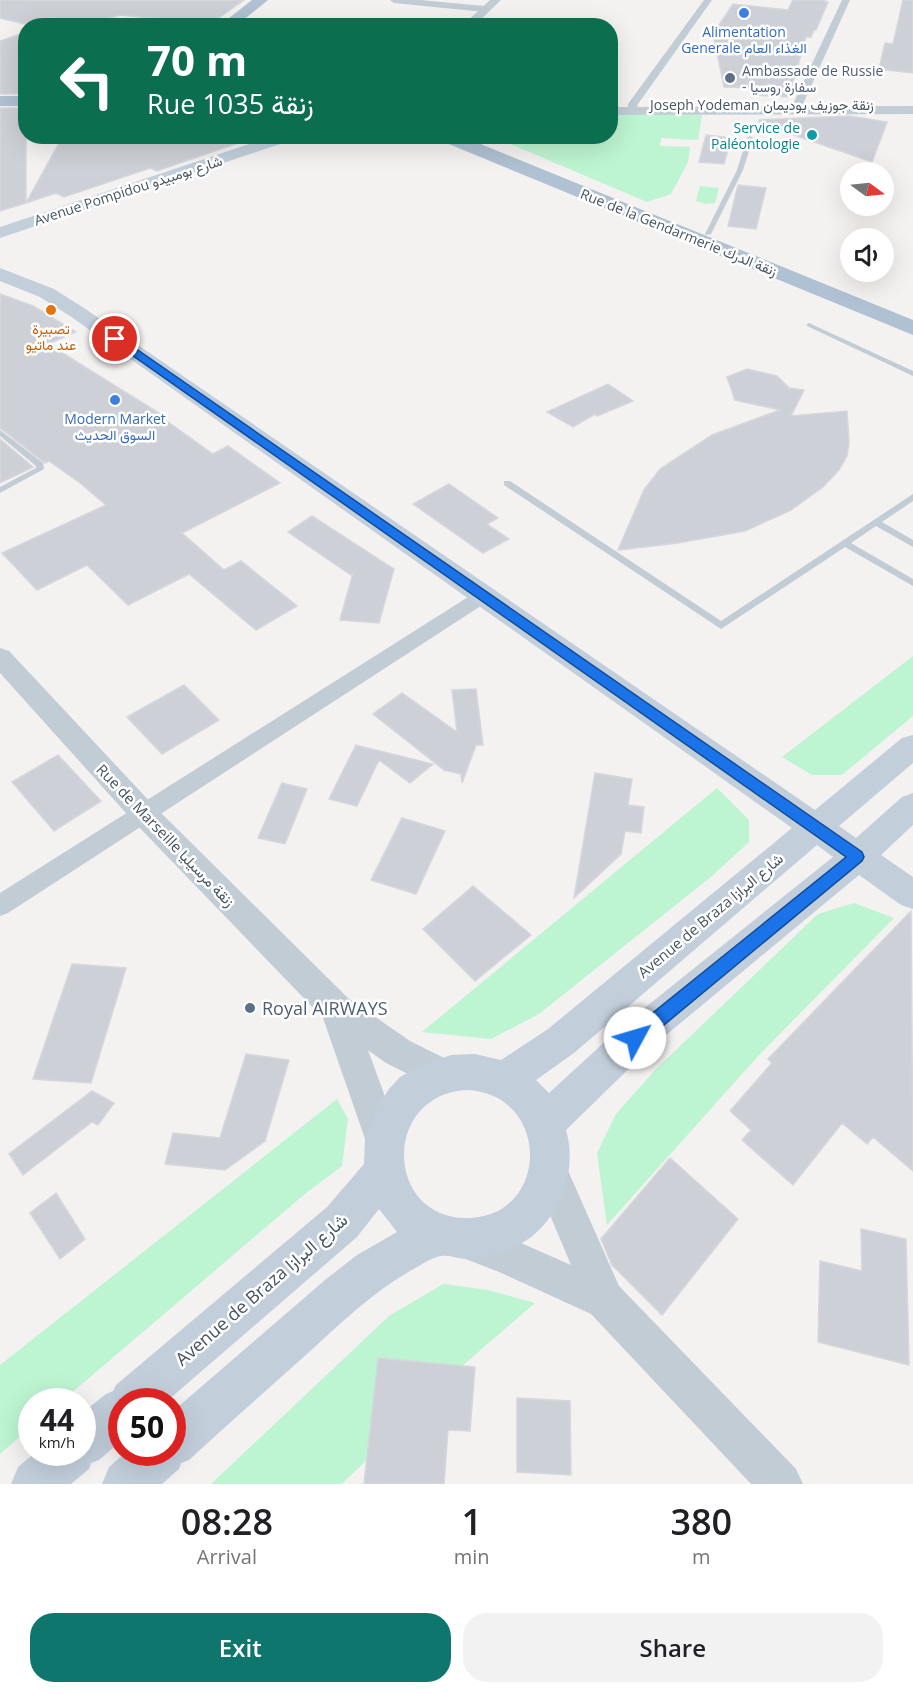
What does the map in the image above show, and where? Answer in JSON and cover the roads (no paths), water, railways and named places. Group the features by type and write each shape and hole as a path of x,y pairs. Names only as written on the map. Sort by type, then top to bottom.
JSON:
{"main road":[{"path":"237,18 261,0"},
{"path":"0,101 18,101"},
{"path":"0,107 18,108"},
{"name":"Avenue Pompidou شارع بومبيدو","path":"0,233 266,144"},
{"name":"Rue de la Gendarmerie زنقة الدرك","path":"464,144 913,328"},
{"name":"Rue de la Gendarmerie زنقة الدرك","path":"492,144 913,318"},
{"path":"0,274 47,293 77,312 913,895"},
{"name":"Avenue de Braza شارع البرازا","path":"504,1080 561,1041 814,826 913,746"},
{"path":"544,1125 635,1038 857,857 913,806"},
{"path":"186,1431 340,1295 372,1270 404,1251 452,1238 495,1235 520,1220 539,1198 549,1170 550,1147 544,1125 534,1106 521,1091 504,1080 483,1073 463,1071 442,1074 421,1084 403,1100 391,1120 384,1157 394,1198 413,1220 452,1238"},
{"name":"Avenue de Braza شارع البرازا","path":"147,1388 342,1222 384,1157"},
{"path":"96,1431 108,1422"},
{"path":"35,1484 56,1466"},
{"path":"126,1484 146,1466"}],"street":[{"path":"394,0 485,9"},
{"path":"476,18 496,0"},
{"path":"632,108 708,0"},
{"path":"798,104 846,0"},
{"name":"Joseph Yodeman زنقة جوزيف يوديمان","path":"618,110 798,104 913,104"},
{"name":"Joseph Yodeman زنقة جوزيف يوديمان","path":"618,105 632,108 913,110"},
{"path":"0,906 483,596"},
{"name":"Rue de Marseille زنقة مرسيليا","path":"0,657 144,814 336,1010 398,1052 442,1074"},
{"name":"Rue de Marseille زنقة مرسيليا","path":"336,1010 384,1157"},
{"path":"549,1170 605,1300 781,1484"},
{"path":"452,1238 505,1255 605,1300"}],"lane":[{"path":"708,234 740,170 750,138"},
{"path":"809,325 913,374"},
{"path":"0,432 40,465 40,469 35,474 0,490"},
{"path":"507,483 721,626 913,497"},
{"path":"875,522 913,544"},
{"path":"844,543 913,583"}],"place":[{"name":"Alimentation Generale الغذاء العام","path":"744,13"},
{"name":"Ambassade de Russie - سفارة روسيا","path":"730,78"},
{"name":"Service de Paléontologie","path":"812,135"},
{"name":"تصبيرة عند ماتيو","path":"51,310"},
{"name":"Modern Market السوق الحديث","path":"115,400"},
{"name":"Royal AIRWAYS","path":"250,1008"}]}
